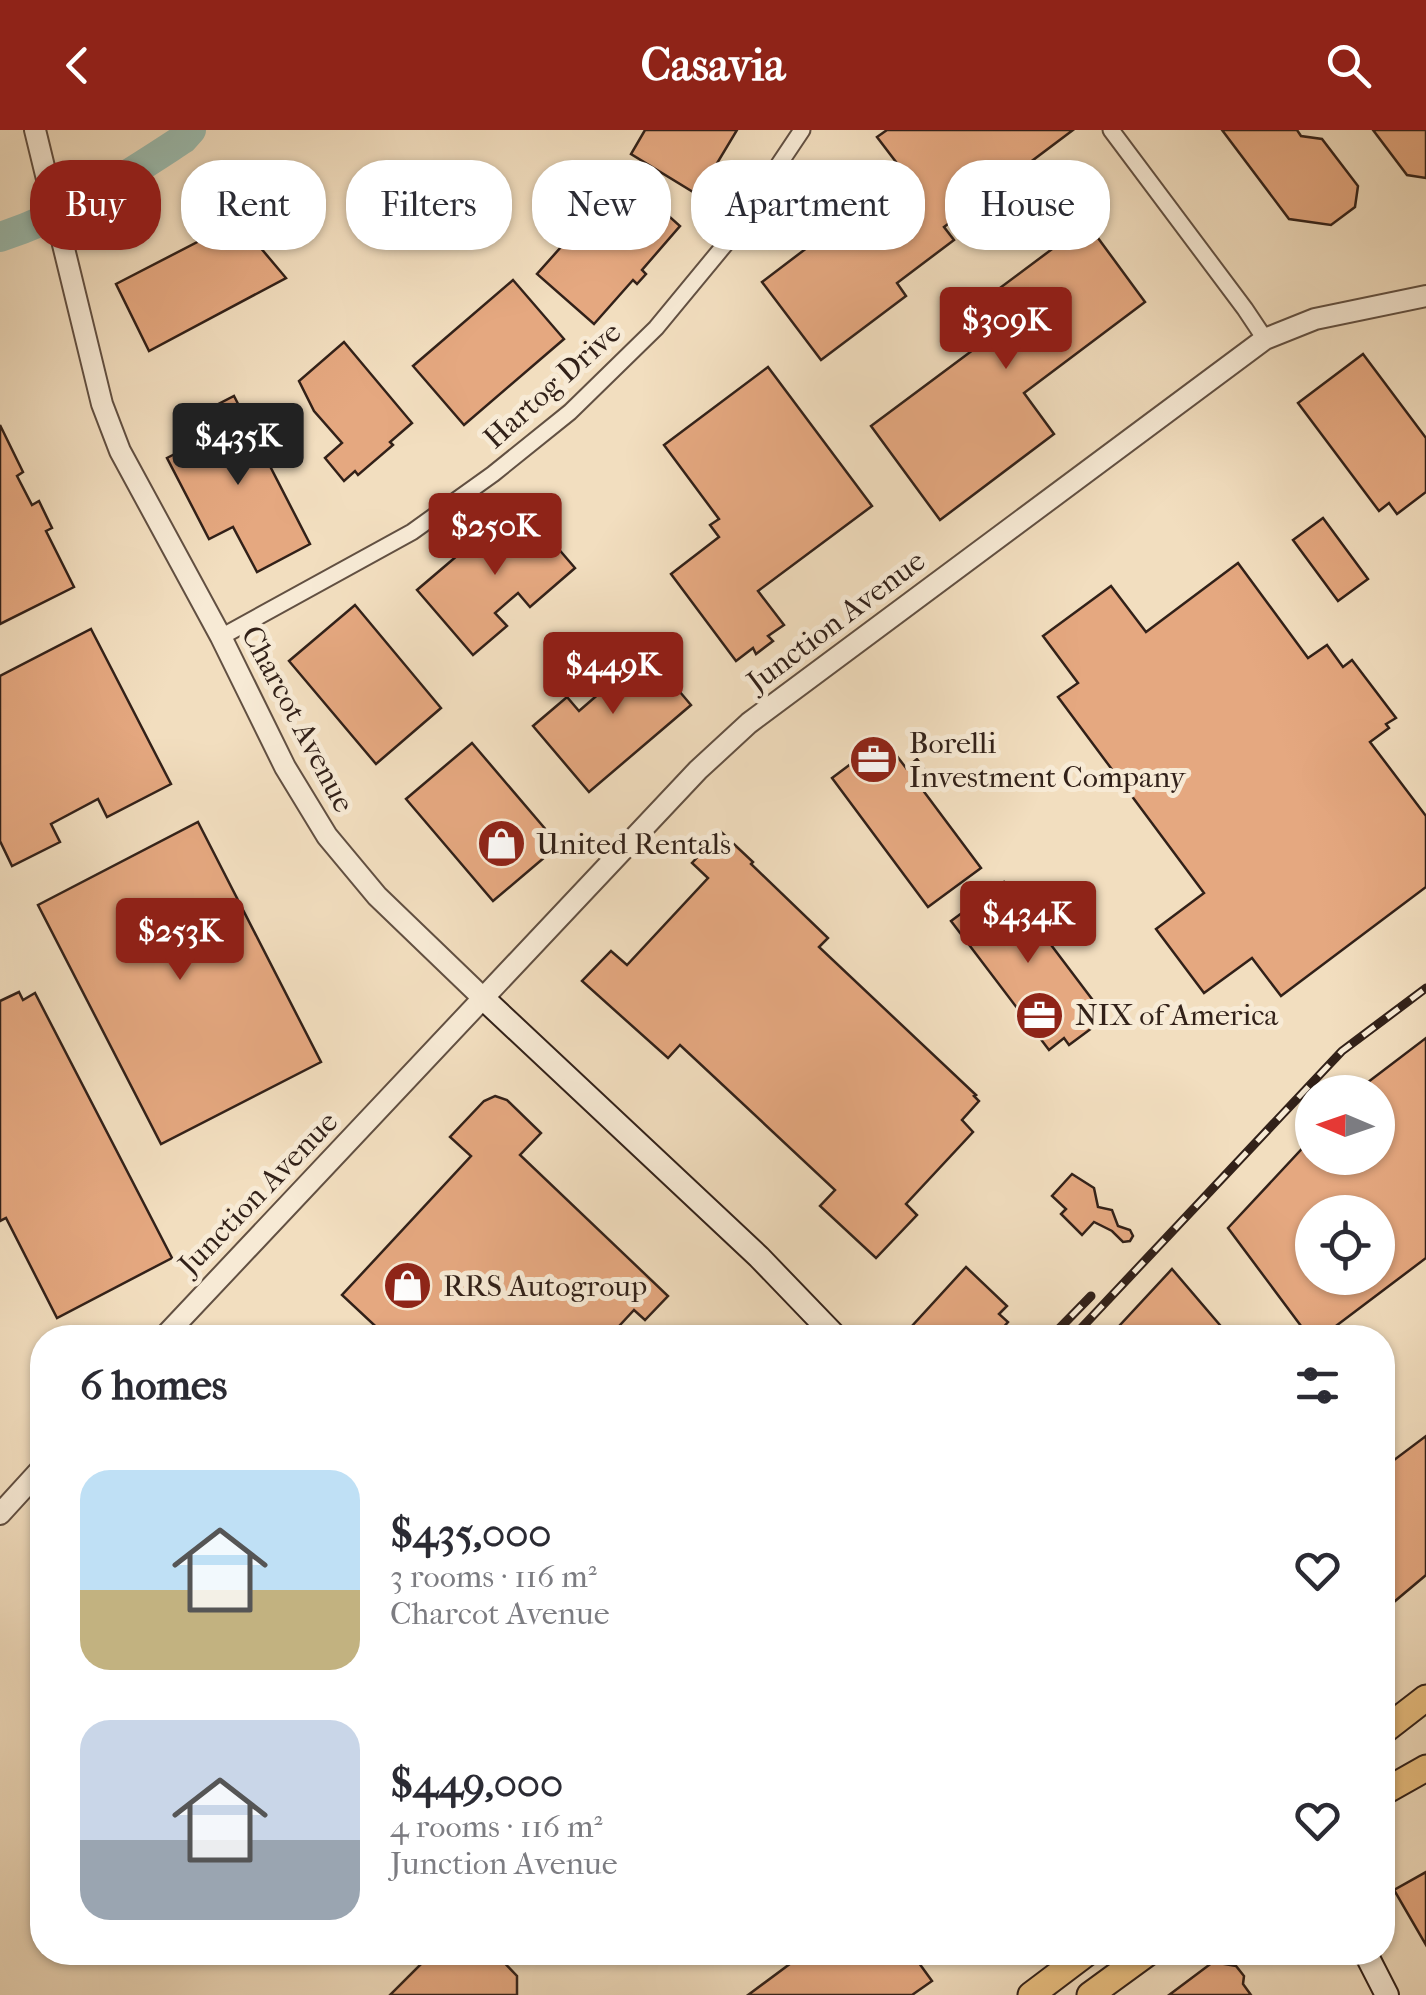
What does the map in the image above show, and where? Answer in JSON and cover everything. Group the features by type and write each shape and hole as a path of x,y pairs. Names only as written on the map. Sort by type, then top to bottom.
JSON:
{"main road":[{"name":"Charcot Avenue","path":"484,999 741,1240 825,1325"},
{"path":"1395,1722 1426,1698"},
{"path":"1395,1786 1426,1768"},
{"path":"1031,1995 1071,1965"},
{"path":"1090,1995 1131,1965"},
{"path":"1371,1965 1387,1995"}],"street":[{"name":"Hartog Drive","path":"221,637 412,532 570,412 656,328 727,242 802,130"},
{"path":"1111,130 1246,309 1265,340"},
{"name":"Charcot Avenue","path":"38,140 102,404 120,449 280,756 327,836 376,896 484,999"},
{"name":"Junction Avenue","path":"175,1325 698,770 744,728 1265,340 1314,319 1426,296"},
{"path":"0,1514 30,1481"}],"building":[{"path":"645,130 737,130 719,160 691,160 691,191 671,178 671,160 641,160 631,154"},
{"path":"887,130 1073,130 1033,160 945,160 945,247 897,283 906,296 821,360 762,282 804,250 925,250 925,160 894,160 877,137"},
{"path":"1222,130 1297,130 1301,136 1322,139 1358,186 1355,207 1331,225 1289,219"},
{"path":"1373,130 1426,130 1426,178 1407,175"},
{"path":"671,218 680,226 671,236"},
{"path":"182,250 262,250 286,278 149,351 116,284"},
{"path":"558,250 659,250 642,270 646,274 637,284 633,280 594,324 537,274"},
{"path":"1051,250 1107,250 1145,302 1024,393 1054,434 940,520 871,426 985,341 965,314"},
{"path":"513,280 564,339 464,425 413,366"},
{"path":"344,342 412,423 358,475 355,471 344,481 325,458 342,443 314,411 299,381"},
{"path":"1363,354 1426,438 1426,492 1397,514 1389,503 1379,511 1298,403"},
{"path":"768,367 872,506 758,591 784,625 768,636 773,641 756,654 753,648 736,661 671,574 719,537 710,525 719,519 664,445"},
{"path":"234,396 310,544 257,572 233,527 209,539 167,458 210,436 199,414"},
{"path":"0,425 23,472 17,476 32,505 39,501 52,528 46,531 74,587 0,624"},
{"path":"519,503 575,568 530,607 518,593 495,613 507,626 473,655 417,590"},
{"path":"1323,518 1368,579 1338,601 1293,540"},
{"path":"1238,563 1308,658 1327,645 1343,667 1352,660 1396,718 1370,742 1426,816 1426,887 1281,996 1252,958 1204,993 1156,929 1204,893 1058,697 1078,683 1043,636 1111,586 1146,632"},
{"path":"355,605 441,708 376,764 289,661"},
{"path":"91,629 171,784 107,817 98,799 51,824 60,842 12,866 0,841 0,676"},
{"path":"635,639 691,705 589,792 533,726 567,697 579,711 602,691 590,677"},
{"path":"884,739 906,768 917,759 927,773 916,781 981,868 928,907 832,778"},
{"path":"472,743 559,845 493,901 406,799"},
{"path":"198,822 321,1062 161,1144 38,905"},
{"path":"721,832 828,938 819,947 979,1101 962,1120 973,1132 906,1204 917,1215 876,1258 820,1206 835,1190 680,1045 668,1058 582,981 611,951 627,965 708,878 692,863"},
{"path":"1004,882 1026,911 1036,903 1047,917 1036,925 1101,1011 1091,1018 1096,1025 1069,1045 1064,1038 1049,1050 951,921"},
{"path":"19,992 23,1000 35,993 172,1258 57,1318 6,1218 0,1221 0,1001"},
{"path":"1426,1038 1426,1258 1395,1281 1395,1195 1295,1195 1295,1295 1377,1295 1337,1325 1300,1325 1228,1228 1295,1156 1295,1175 1395,1175 1395,1075 1377,1075"},
{"path":"495,1096 507,1100 541,1133 520,1155 668,1296 645,1320 634,1310 620,1325 374,1325 342,1295 471,1156 450,1137 484,1101"},
{"path":"1072,1174 1094,1188 1098,1207 1112,1210 1118,1226 1130,1230 1130,1241 1123,1242 1094,1222 1082,1235 1061,1214 1066,1209 1052,1196"},
{"path":"966,1267 1007,1306 999,1314 1008,1322 1005,1325 913,1325"},
{"path":"1172,1269 1220,1325 1120,1325"},
{"path":"1426,1436 1426,1575 1395,1601 1395,1459"},
{"path":"1426,1872 1426,1945 1395,1892"},
{"path":"420,1965 506,1965 517,1976 517,1995 390,1995"},
{"path":"788,1965 920,1965 932,1981 912,1995 748,1995"},
{"path":"1209,1965 1230,1965 1244,1976 1243,1984 1251,1995 1169,1995"}],"waterway":[{"path":"0,237 95,194 183,139 191,130"}],"railway":[{"path":"1084,1325 1342,1051 1426,988"},
{"path":"1063,1325 1091,1296"}],"place":[{"name":"Borelli Investment Company","path":"874,760"},
{"name":"United Rentals","path":"501,844"},
{"name":"NIX of America","path":"1040,1015"},
{"name":"RRS Autogroup","path":"408,1286"}]}
